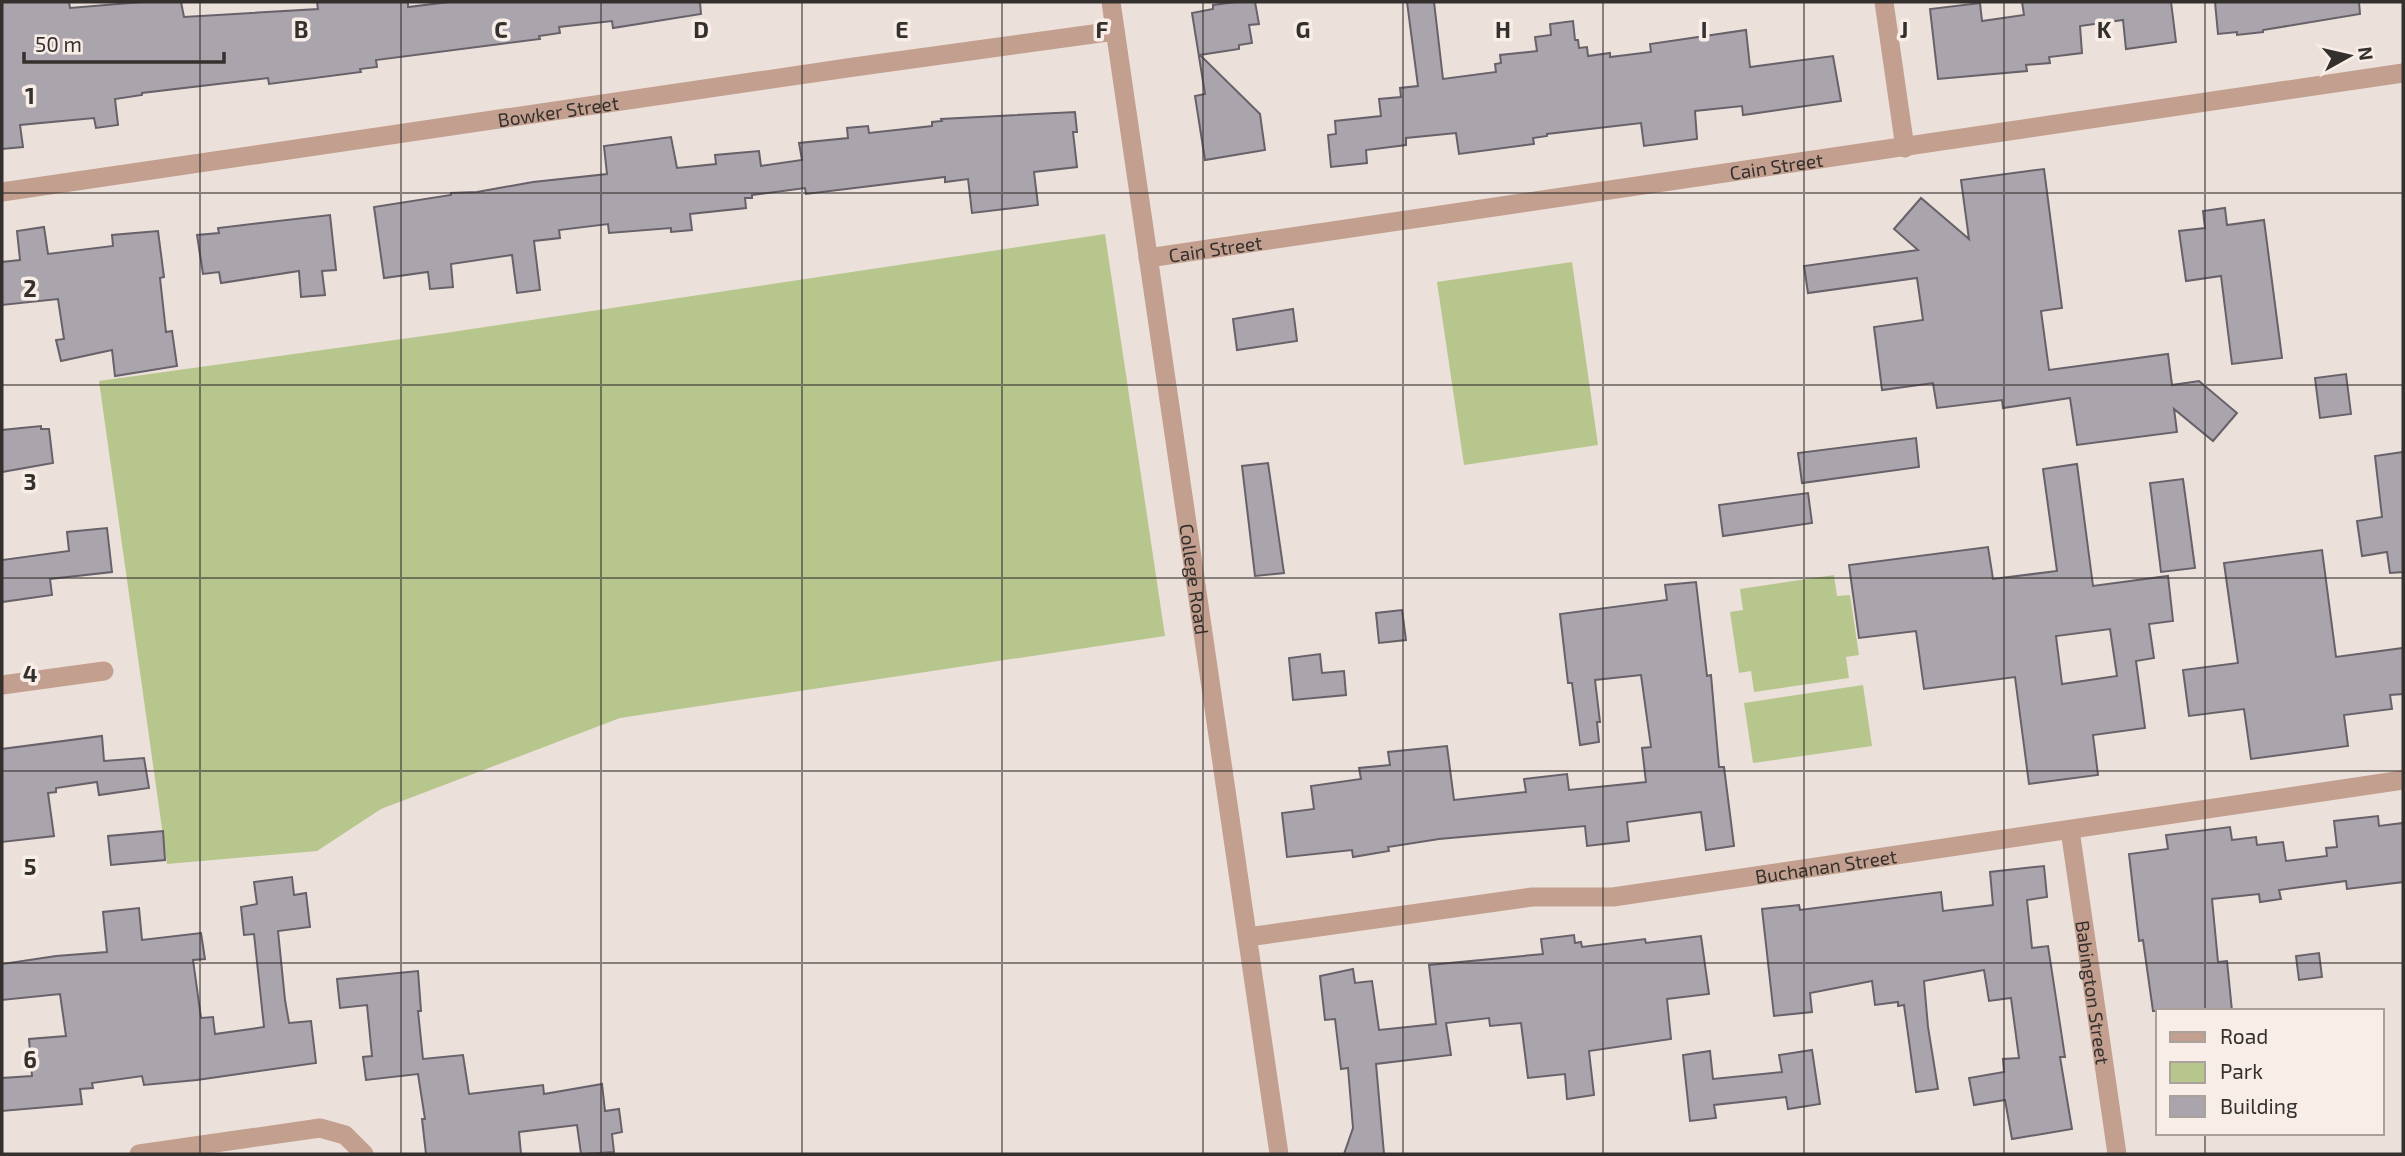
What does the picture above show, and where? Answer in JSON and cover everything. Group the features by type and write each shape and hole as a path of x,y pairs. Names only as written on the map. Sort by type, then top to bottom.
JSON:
{"street":[{"name":"College Road","path":"1111,2 1279,1154"},
{"path":"1884,2 1905,148"},
{"name":"Bowker Street","path":"2,192 1115,31"},
{"name":"Cain Street","path":"1148,258 2403,73"},
{"path":"2,685 104,671"},
{"name":"Buchanan Street","path":"1248,937 1532,897 1613,897 2403,780"},
{"name":"Babington Street","path":"2070,830 2117,1154"},
{"path":"139,1154 320,1128 345,1135 364,1154"}],"green space":[{"path":"1105,234 1165,636 620,718 381,809 317,851 167,864 99,381 445,333"},
{"path":"1572,262 1598,445 1464,465 1437,282"},
{"path":"1834,575 1837,596 1850,595 1859,655 1846,657 1849,678 1754,692 1751,671 1739,673 1730,612 1743,610 1740,589"},
{"path":"1863,685 1872,746 1753,763 1744,703"}],"building":[{"path":"2,2 69,2 70,8 142,2 181,2 184,17 318,9 317,2 408,2 408,7 449,2 700,2 701,14 613,28 612,21 559,27 560,33 539,36 540,39 376,60 377,67 360,69 361,72 269,84 268,78 142,93 115,99 118,125 96,128 94,118 20,125 23,147 2,149"},
{"path":"1255,2 1259,24 1249,25 1252,43 1239,45 1239,49 1200,55 1260,114 1265,150 1205,160 1195,96 1205,94 1192,13 1213,9 1213,5"},
{"path":"1407,2 1434,2 1443,79 1496,72 1495,64 1501,63 1500,55 1537,51 1535,37 1551,35 1550,24 1573,21 1575,40 1578,40 1579,48 1587,47 1588,56 1610,53 1610,57 1651,52 1650,44 1746,30 1750,67 1833,56 1841,101 1743,115 1742,106 1695,111 1697,139 1644,146 1641,123 1547,134 1533,138 1534,144 1459,154 1456,133 1406,138 1406,145 1366,150 1367,163 1331,167 1328,135 1336,134 1335,121 1381,116 1379,99 1401,97 1400,88 1418,86"},
{"path":"2022,2 2171,2 2176,42 2126,49 2123,20 2080,26 2082,53 2049,57 2050,63 2026,65 2027,71 1938,79 1930,9 1980,3 1982,21 2024,15"},
{"path":"2215,2 2359,2 2360,14 2263,32 2218,34"},
{"path":"1075,112 1077,132 1073,132 1077,167 1034,172 1038,205 972,213 968,179 945,182 945,177 806,194 805,188 752,195 752,198 745,198 746,208 690,214 692,230 671,232 671,228 609,233 608,224 559,230 560,238 534,241 540,290 517,293 512,255 451,264 453,287 430,289 428,272 384,278 374,207 451,193 477,192 533,182 607,174 604,146 671,137 677,168 716,164 715,155 759,151 761,166 802,160 799,143 848,138 847,128 868,126 869,133 932,126 932,122 942,121 941,119"},
{"path":"2044,169 2062,308 2041,311 2049,370 2168,354 2172,385 2199,381 2237,413 2213,441 2174,409 2177,432 2077,445 2070,398 2003,408 2002,400 1937,408 1933,383 1882,390 1874,327 1923,320 1917,278 1808,293 1804,266 1918,250 1894,229 1921,198 1969,239 1961,180"},
{"path":"2225,208 2227,225 2264,220 2282,358 2232,364 2221,276 2186,281 2179,231 2205,228 2203,211"},
{"path":"330,215 336,270 322,271 325,295 301,297 299,271 221,283 219,272 203,274 197,235 219,233 218,228"},
{"path":"44,227 48,254 113,246 112,235 158,231 164,277 160,278 166,332 172,331 177,366 115,376 112,350 61,361 56,340 64,339 58,299 2,305 2,262 20,260 17,231"},
{"path":"1293,309 1297,341 1237,350 1233,319"},
{"path":"2346,374 2351,414 2320,418 2315,378"},
{"path":"41,426 41,429 49,429 53,463 2,472 2,430"},
{"path":"1916,438 1919,467 1802,483 1798,453"},
{"path":"2403,452 2403,572 2390,573 2387,552 2362,556 2357,521 2382,517 2375,456"},
{"path":"1268,463 1284,573 1255,576 1242,466"},
{"path":"2077,464 2093,586 2168,576 2173,621 2149,624 2154,658 2136,661 2145,728 2093,735 2098,775 2029,784 2015,677 1924,689 1916,631 1859,638 1849,565 1988,547 1993,579 2057,571 2043,469","holes":["2110,629 2117,676 2062,684 2056,636"]},
{"path":"2183,479 2195,568 2161,572 2150,483"},
{"path":"1808,493 1812,523 1723,536 1719,505"},
{"path":"107,528 112,572 50,579 52,595 2,602 2,560 69,551 67,532"},
{"path":"2322,550 2336,657 2403,648 2403,694 2390,695 2392,709 2344,715 2348,746 2251,759 2244,709 2189,716 2183,670 2238,663 2224,563"},
{"path":"1696,582 1707,676 1711,675 1719,767 1724,767 1734,846 1706,850 1701,812 1627,822 1629,841 1587,846 1585,826 1439,839 1388,847 1389,851 1353,857 1352,850 1287,857 1282,813 1314,809 1311,786 1361,779 1359,768 1390,765 1388,752 1447,746 1454,800 1526,792 1524,779 1567,774 1569,790 1646,782 1642,748 1651,747 1641,675 1595,680 1600,722 1597,722 1599,742 1580,745 1572,683 1568,683 1560,614 1667,600 1665,585"},
{"path":"1402,610 1406,640 1379,643 1376,613"},
{"path":"1320,654 1322,673 1344,671 1346,695 1293,700 1289,658"},
{"path":"102,736 104,761 144,758 149,788 99,795 97,782 56,788 56,792 48,793 54,836 2,842 2,749"},
{"path":"2378,816 2379,826 2403,823 2403,882 2347,889 2346,881 2279,890 2281,899 2260,902 2259,894 2212,899 2218,962 2227,961 2232,1009 2153,1011 2143,940 2139,941 2129,854 2168,849 2166,835 2230,827 2232,840 2256,837 2257,845 2283,842 2286,861 2327,856 2326,848 2337,847 2334,821"},
{"path":"163,831 165,860 111,865 108,836"},
{"path":"2044,866 2047,897 2027,900 2032,948 2048,946 2065,1057 2060,1057 2072,1129 2012,1139 2005,1100 1974,1105 1969,1078 2004,1072 2003,1059 2019,1058 2011,998 1989,1001 1984,970 1924,981 1938,1089 1916,1092 1904,1005 1898,1006 1898,1002 1875,1005 1872,981 1810,993 1812,1012 1774,1016 1762,909 1799,905 1800,910 1941,892 1943,911 1993,905 1990,872"},
{"path":"292,877 294,895 306,893 310,927 278,931 285,1000 289,1023 311,1021 316,1063 144,1085 142,1076 92,1083 93,1088 80,1089 82,1104 2,1111 2,1078 32,1076 29,1039 66,1036 60,994 2,1000 2,964 107,952 103,912 139,908 142,940 201,933 205,959 193,960 201,1018 213,1017 215,1034 264,1027 254,934 244,935 241,907 257,904 254,882"},
{"path":"1574,935 1575,943 1581,942 1582,947 1645,939 1646,943 1701,936 1709,994 1667,999 1671,1039 1589,1051 1594,1095 1567,1099 1565,1074 1528,1078 1521,1023 1490,1026 1489,1018 1446,1023 1451,1055 1376,1064 1384,1154 1344,1154 1353,1128 1348,1068 1341,1069 1335,1019 1325,1020 1320,976 1353,969 1355,983 1372,981 1379,1030 1436,1024 1429,965 1543,954 1541,939"},
{"path":"2319,953 2322,977 2299,980 2296,956"},
{"path":"418,971 421,1011 418,1011 423,1059 463,1055 469,1094 543,1085 544,1094 602,1084 605,1111 619,1109 622,1132 612,1134 614,1152 581,1154 577,1125 519,1132 521,1154 426,1154 422,1119 425,1119 418,1074 366,1080 363,1057 372,1056 367,1005 340,1008 337,979"},
{"path":"1812,1050 1820,1104 1788,1109 1786,1097 1714,1105 1716,1118 1690,1121 1683,1055 1710,1051 1713,1079 1782,1072 1779,1055"}]}
